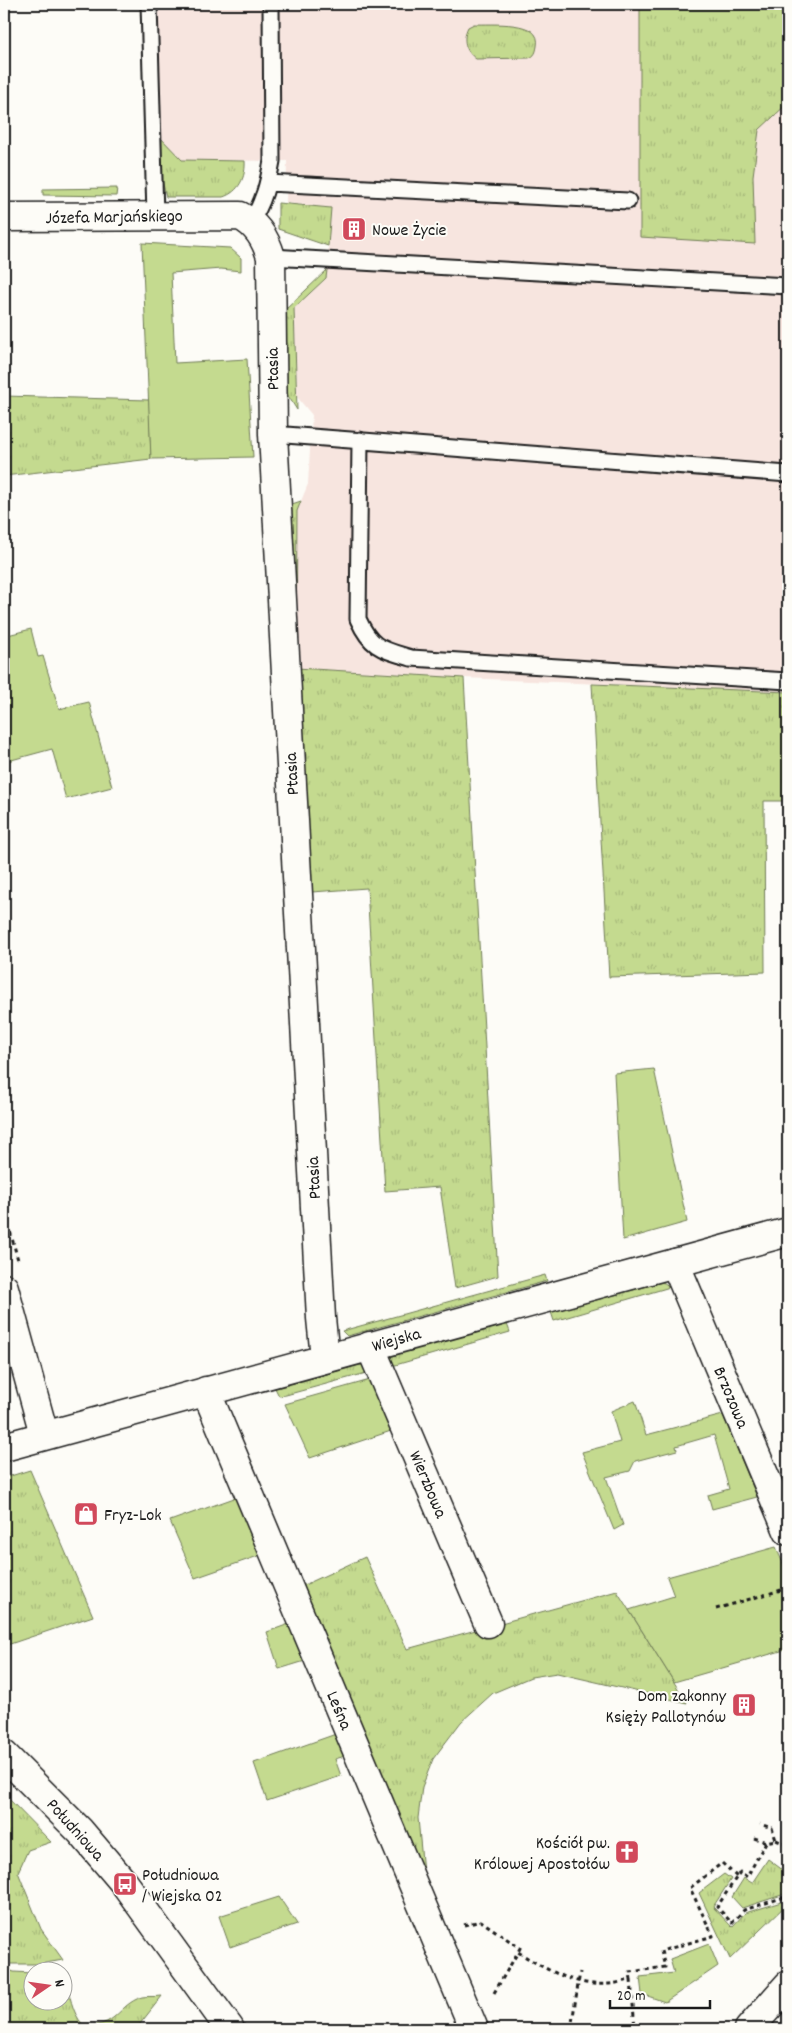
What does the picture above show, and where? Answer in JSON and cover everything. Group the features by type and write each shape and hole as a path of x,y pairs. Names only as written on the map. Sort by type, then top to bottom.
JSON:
{"street":[{"name":"Józefa Marjańskiego","path":"4,217 225,215 240,216 251,222"},
{"name":"Ptasia","path":"251,222 267,244 271,257 273,434 321,1318 325,1358"},
{"name":"Wiejska","path":"4,1447 44,1434 788,1232"},
{"name":"Brzozowa","path":"675,1263 788,1531"},
{"path":"4,1288 44,1434"},
{"name":"Wierzbowa","path":"370,1346 488,1622"},
{"name":"Leśna","path":"206,1390 474,2029"},
{"name":"Południowa","path":"4,1755 80,1831 119,1877 230,2029"},
{"path":"749,2029 788,1985"}],"lane":[{"path":"149,4 155,215"},
{"path":"251,222 261,207 272,161 271,4"},
{"path":"268,183 628,201"},
{"path":"271,257 788,286"},
{"path":"273,434 788,474"},
{"path":"360,440 358,619 366,637 383,650 411,658 788,681"}],"path":[{"path":"4,1209 19,1266"},
{"path":"716,1608 788,1588"},
{"path":"760,1824 772,1828 776,1840"},
{"path":"754,1838 766,1842 776,1840 788,1845"},
{"path":"766,1842 747,1877 740,1872 717,1907 732,1923 744,1910 788,1896"},
{"path":"635,2029 630,1972 665,1967 661,1952 713,1936 690,1888 722,1863 738,1877"},
{"path":"464,1925 481,1921 520,1948 493,1993"},
{"path":"518,1952 545,1969 579,1980 606,1984 631,1980"},
{"path":"570,2029 580,1972"}],"shaded area":[{"path":"159,4 788,4 788,692 464,678 296,668 297,511 308,484 312,415 297,397 294,308 326,278 331,208 286,203 287,161 182,160 159,136"}],"green space":[{"path":"640,4 788,4 788,103 759,130 753,176 755,244 640,237"},
{"path":"474,24 503,24 524,27 532,31 537,37 535,54 529,58 476,59 467,49 465,40 468,27"},
{"path":"159,136 182,160 245,161 243,178 233,192 223,197 166,197 158,162"},
{"path":"117,188 116,196 43,195 43,189"},
{"path":"278,203 331,208 328,246 278,229"},
{"path":"142,243 230,248 241,258 241,271 221,269 171,273 175,363 247,359 253,457 151,459"},
{"path":"327,270 326,278 294,308 297,410 287,394 282,322 284,311"},
{"path":"4,396 149,400 151,459 4,476"},
{"path":"301,501 297,511 296,668 464,678 498,1276 455,1288 440,1187 385,1191 367,888 312,892 293,671 289,505"},
{"path":"31,629 38,657 43,656 59,709 89,702 112,787 66,799 52,749 4,762 4,636"},
{"path":"592,684 788,692 788,801 764,801 765,972 609,977"},
{"path":"788,1043 788,1133 787,1134 784,1044"},
{"path":"654,1069 687,1222 623,1240 614,1073"},
{"path":"545,1275 547,1281 347,1336 342,1331"},
{"path":"663,1282 670,1287 554,1321 551,1312"},
{"path":"507,1324 510,1332 392,1366 390,1356"},
{"path":"359,1365 366,1365 370,1372 286,1395 279,1396 275,1388"},
{"path":"370,1380 391,1431 310,1458 285,1404"},
{"path":"635,1401 646,1435 723,1415 757,1497 712,1509 708,1495 729,1489 714,1435 676,1446 677,1450 635,1461 630,1471 606,1477 623,1525 614,1530 582,1452 620,1442 611,1411"},
{"path":"30,1470 93,1616 4,1646 4,1478"},
{"path":"237,1497 261,1555 195,1578 170,1521"},
{"path":"776,1547 788,1575 788,1649 674,1682 629,1610 674,1596 667,1577"},
{"path":"365,1557 407,1649 617,1591 687,1703 557,1673 531,1677 493,1693 461,1722 433,1759 422,1787 418,1818 423,1872 300,1587"},
{"path":"289,1624 305,1661 279,1669 267,1632"},
{"path":"336,1734 345,1756 335,1759 341,1776 267,1801 254,1763"},
{"path":"4,1794 51,1842 28,1850 18,1872 41,1929 63,1960 22,1960 22,1964 4,1964"},
{"path":"768,1859 788,1874 788,1893 742,1908 732,1897 744,1878 752,1883"},
{"path":"724,1874 731,1879 713,1907 732,1927 745,1913 788,1900 788,1903 730,1959 699,1893"},
{"path":"279,1897 297,1924 230,1947 219,1916"},
{"path":"709,1944 718,1966 665,2002 642,1994 640,1977 674,1973 670,1959"},
{"path":"4,1968 22,1972 22,2010 72,2010 72,2004 83,2025 94,2025 110,2020 127,2005 142,1997 162,1996 136,2029 4,2029"}],"place":[{"name":"Nowe Życie","path":"354,229"},
{"name":"Fryz-Lok","path":"86,1514"},
{"name":"Dom zakonny Księży Pallotynów","path":"744,1705"},
{"name":"Kościół pw. Królowej Apostołów","path":"627,1852"},
{"name":"Południowa / Wiejska 02","path":"125,1884"}]}
